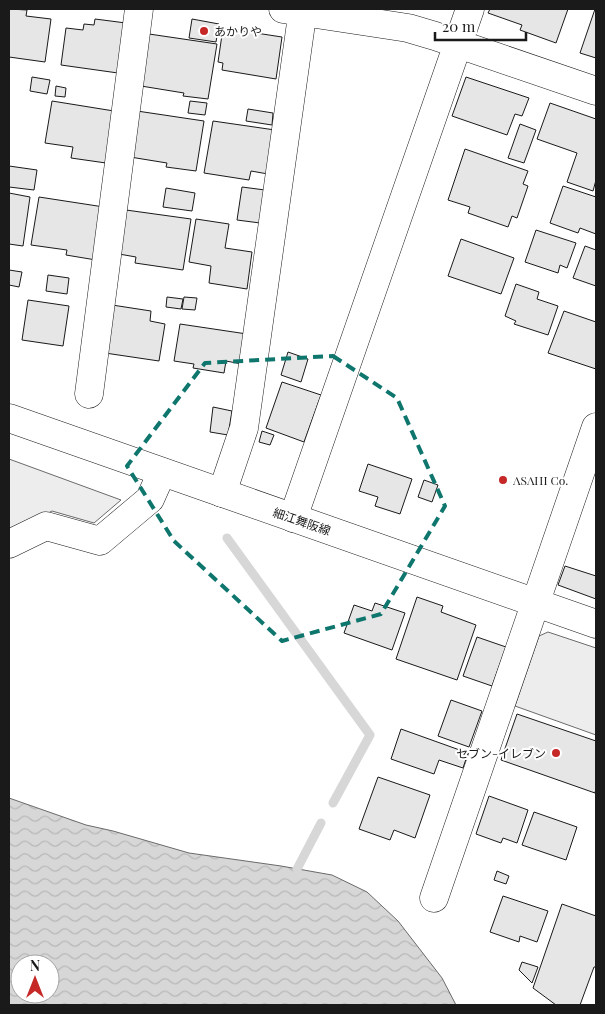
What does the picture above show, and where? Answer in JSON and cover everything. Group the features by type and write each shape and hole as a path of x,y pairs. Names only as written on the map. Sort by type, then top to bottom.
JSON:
{"street":[{"path":"89,394 139,9"},
{"path":"293,518 470,9"},
{"path":"222,493 244,428 296,10 408,28 596,91"},
{"name":"細江舞阪線","path":"9,418 596,624"},
{"path":"434,898 596,426"},
{"path":"9,544 46,526 100,541 150,499 162,472"}],"highlighted area":[{"path":"333,356 397,398 445,506 381,614 282,641 174,541 127,466 205,363"}],"shaded area":[{"path":"9,459 121,500 94,523 52,511 9,533"},
{"path":"548,632 596,648 596,735 515,706 539,636"}],"water":[{"path":"9,798 86,825 189,853 332,875 367,892 398,921 442,978 456,1005 9,1005"}],"building":[{"path":"9,9 27,10 26,16 51,19 45,62 9,57"},
{"path":"490,9 568,9 556,43 520,30 522,25 488,13"},
{"path":"596,9 596,58 580,53"},
{"path":"95,19 126,23 118,73 61,65 66,28 83,30 84,24 94,25"},
{"name":"あかりや","path":"192,19 219,24 216,42 189,38"},
{"path":"223,28 282,37 276,79 222,70 223,63 218,62"},
{"path":"149,34 217,44 208,99 183,96 184,93 141,86"},
{"path":"32,77 50,80 47,94 30,91"},
{"path":"466,77 529,98 522,116 515,114 507,135 452,116"},
{"path":"56,86 66,88 65,97 55,96"},
{"path":"52,101 114,111 106,163 71,158 73,147 45,143"},
{"path":"190,101 207,103 205,115 188,113"},
{"path":"550,103 596,119 596,180 593,191 567,182 577,153 537,139"},
{"path":"248,109 273,113 272,125 246,121"},
{"path":"137,111 204,121 196,171 166,167 167,163 130,157"},
{"path":"213,121 275,130 268,174 251,171 249,180 204,173"},
{"path":"520,124 536,130 524,163 508,158"},
{"path":"465,149 528,171 523,184 528,186 517,218 512,216 508,227 468,213 470,207 448,200"},
{"path":"9,166 37,170 34,190 9,187"},
{"path":"563,186 596,197 596,234 580,228 578,233 550,223"},
{"path":"242,187 265,190 260,223 237,220"},
{"path":"166,188 195,193 192,211 163,207"},
{"path":"9,193 30,197 23,246 9,244"},
{"path":"39,197 104,207 96,260 66,255 67,250 31,245"},
{"path":"126,210 191,219 183,270 135,263 136,257 119,254"},
{"path":"196,219 229,224 225,248 252,252 247,289 209,283 211,266 189,262"},
{"path":"536,230 576,243 567,268 560,265 558,273 525,262"},
{"path":"461,239 514,258 501,294 448,276"},
{"path":"585,246 596,250 596,286 573,278"},
{"path":"9,270 22,272 19,287 9,285"},
{"path":"48,275 69,278 67,294 46,291"},
{"path":"516,284 539,292 537,299 558,306 548,335 514,324 516,321 505,316"},
{"path":"167,297 183,299 181,309 166,307"},
{"path":"184,297 197,298 195,310 182,309"},
{"path":"28,300 69,306 63,346 22,340"},
{"path":"112,305 151,311 150,321 165,324 159,361 105,353"},
{"path":"564,311 596,322 596,369 548,353"},
{"path":"180,324 247,334 242,364 226,361 224,373 193,368 194,364 174,361"},
{"path":"288,352 308,359 301,382 281,375"},
{"path":"282,382 321,395 304,442 266,428"},
{"path":"213,407 232,411 228,435 210,432"},
{"path":"262,431 274,435 270,445 259,442"},
{"path":"368,464 412,479 400,514 375,506 378,497 359,491"},
{"path":"424,480 438,485 432,502 418,497"},
{"path":"565,566 596,576 596,599 558,585"},
{"path":"417,597 443,606 441,612 476,625 457,680 396,659"},
{"path":"375,603 405,613 392,650 344,633 354,605 372,611"},
{"path":"477,637 506,647 492,686 463,676"},
{"path":"451,700 482,711 469,747 438,736"},
{"path":"517,714 596,741 595,793 501,760"},
{"path":"401,729 468,753 463,768 439,760 434,774 391,759"},
{"path":"378,777 430,795 415,838 394,830 390,840 359,829"},
{"path":"489,796 528,810 517,843 503,838 501,843 476,834"},
{"path":"534,812 577,827 566,860 522,845"},
{"path":"497,871 509,876 506,884 494,880"},
{"path":"503,896 548,911 537,942 520,936 519,942 490,932"},
{"path":"562,904 596,916 596,967 594,967 580,1005 556,1005 533,988"},
{"path":"522,962 538,967 532,983 519,970"}],"waterway":[{"path":"227,538 370,735 333,803"},
{"path":"297,869 321,823"}],"place":[{"name":"あかりや","path":"204,31"},
{"name":"ASAHI Co.","path":"503,480"},
{"name":"セブン-イレブン","path":"556,753"}]}
